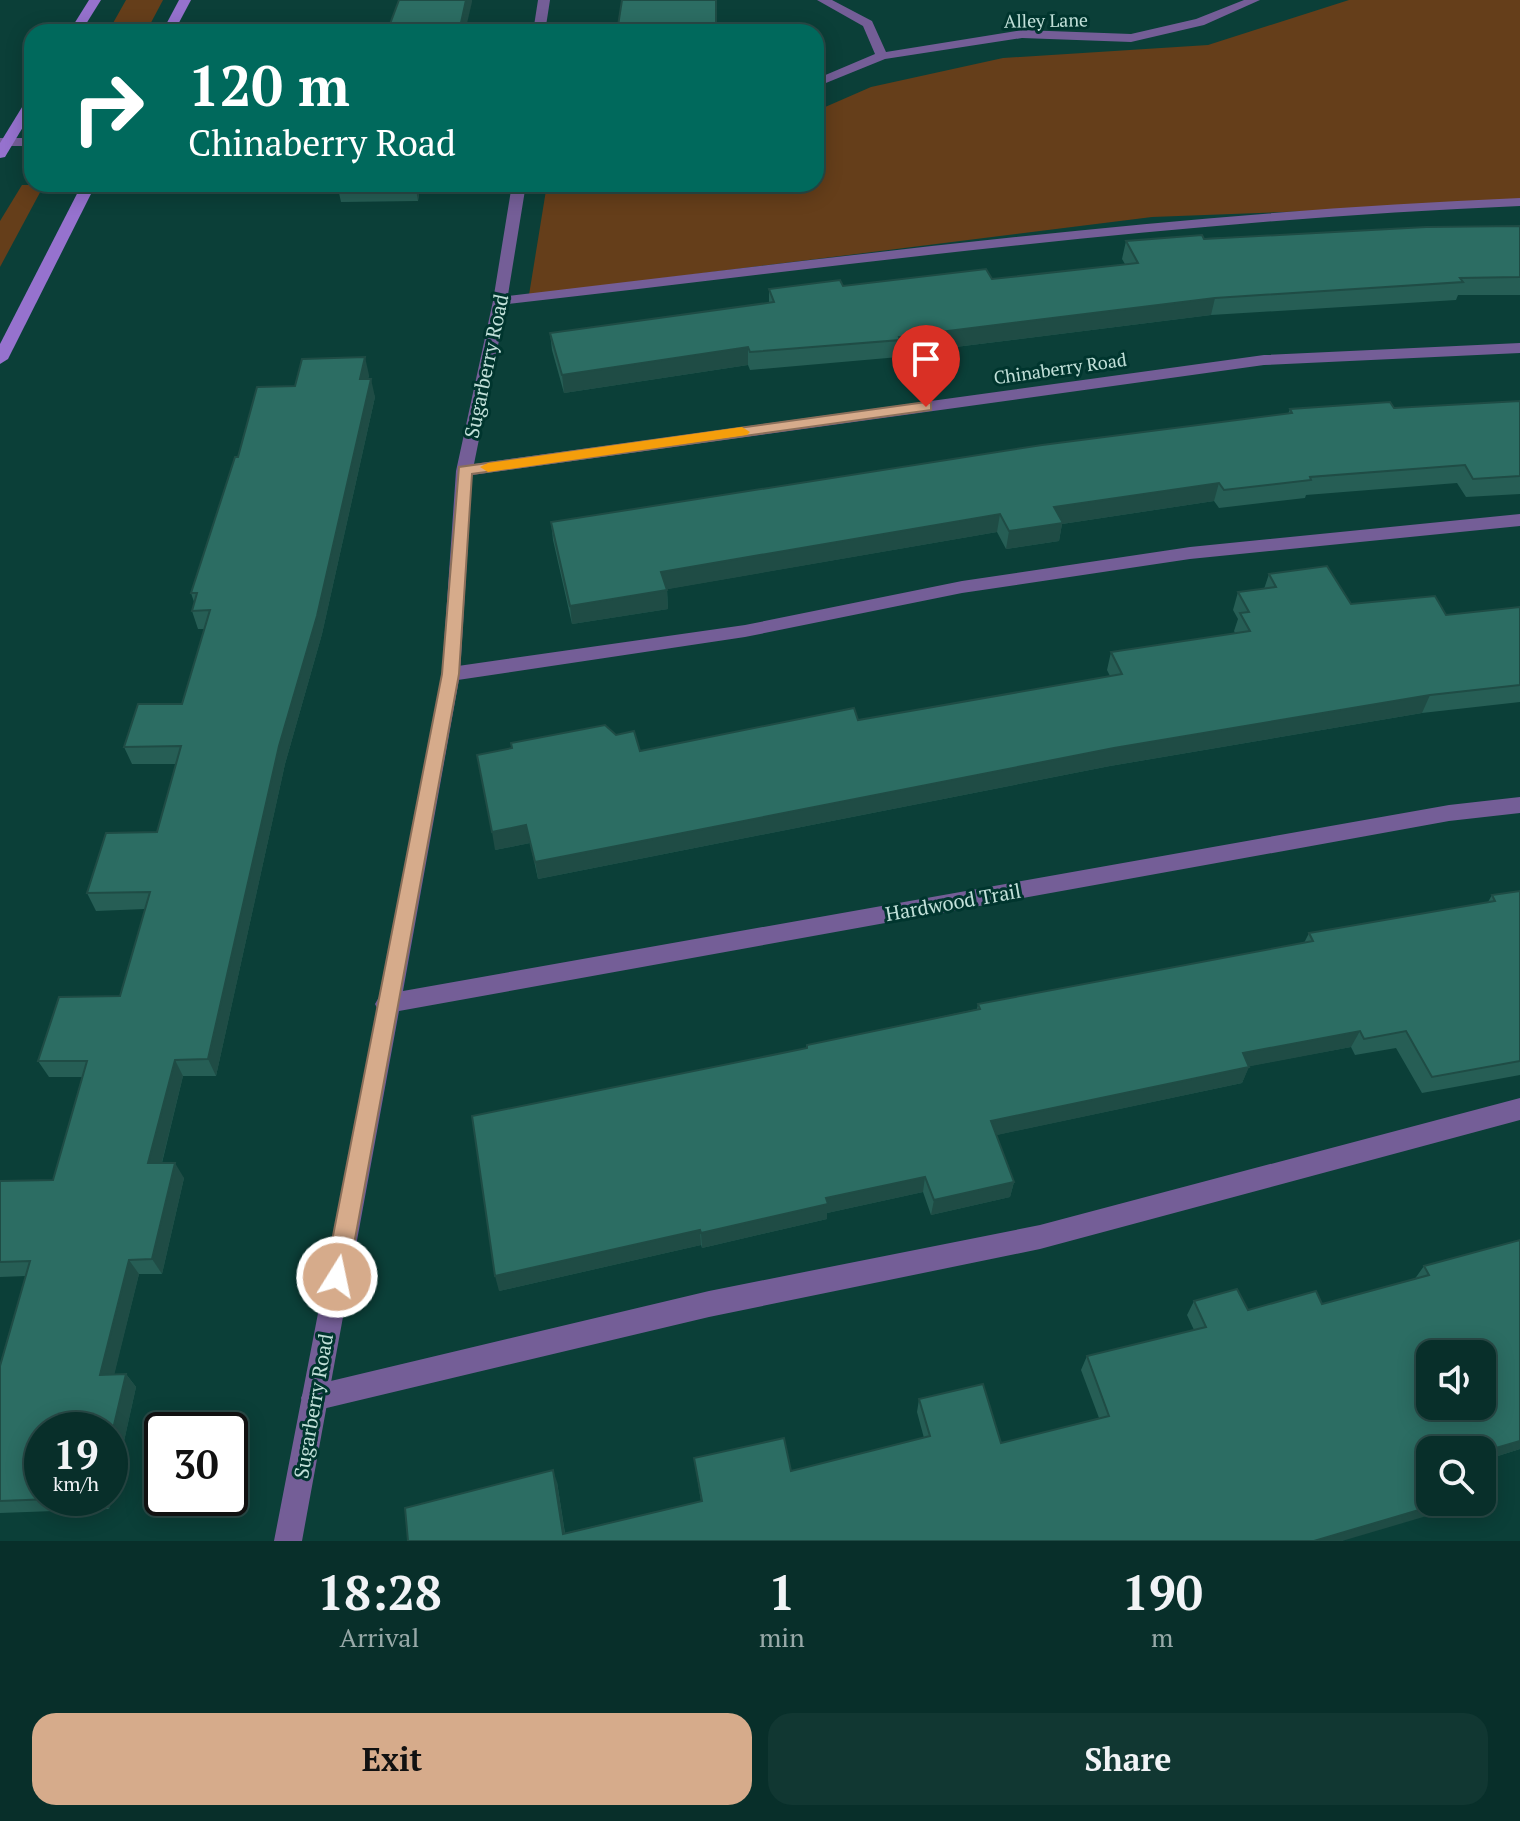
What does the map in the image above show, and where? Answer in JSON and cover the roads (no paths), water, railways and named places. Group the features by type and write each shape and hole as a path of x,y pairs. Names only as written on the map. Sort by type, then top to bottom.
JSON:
{"main road":[{"path":"80,24 95,0"},
{"path":"172,24 185,0"},
{"path":"2,146 24,114"},
{"path":"0,359 85,192"}],"street":[{"path":"540,24 544,0"},
{"path":"823,0 868,24 882,56"},
{"name":"Alley Lane","path":"824,80 882,56 1022,34 1131,38 1200,22 1254,0"},
{"path":"2,146 24,143"},
{"name":"Sugarberry Road","path":"288,1541 386,1004 451,674 464,471 500,301 518,192"},
{"path":"500,301 1225,218 1401,205 1520,202"},
{"name":"Chinaberry Road","path":"464,471 1264,360 1520,348"},
{"path":"451,674 745,631 962,587 1190,553 1520,520"},
{"name":"Hardwood Trail","path":"386,1004 1449,813 1520,805"},
{"path":"314,1398 709,1304 1040,1237 1520,1109"}]}
